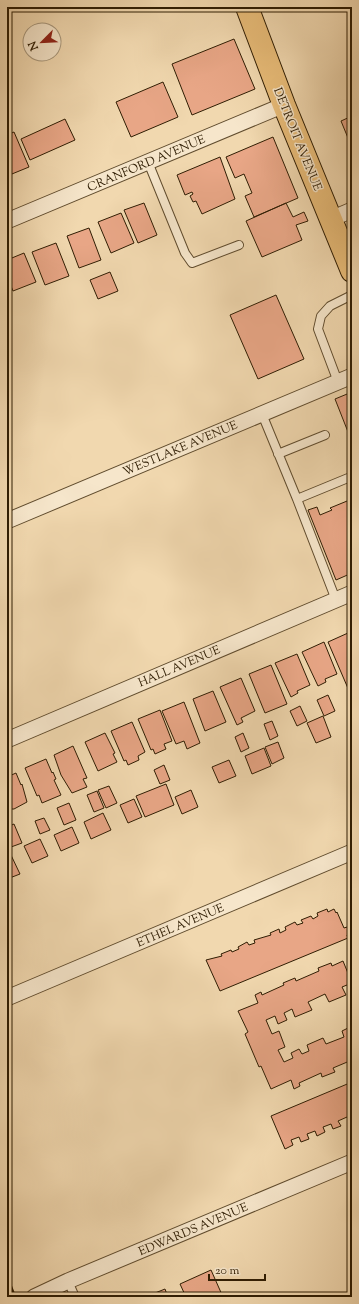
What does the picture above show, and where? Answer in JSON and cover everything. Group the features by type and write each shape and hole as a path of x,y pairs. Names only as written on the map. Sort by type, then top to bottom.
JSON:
{"main road":[{"name":"DETROIT AVENUE","path":"247,7 284,105 352,271"}],"street":[{"name":"CRANFORD AVENUE","path":"7,221 284,105"},
{"path":"331,219 352,210"},
{"name":"WESTLAKE AVENUE","path":"7,521 345,379"},
{"name":"HALL AVENUE","path":"7,740 352,593"},
{"name":"ETHEL AVENUE","path":"7,998 352,852"},
{"name":"EDWARDS AVENUE","path":"34,1297 68,1281 352,1162"}],"lane":[{"path":"148,162 185,253 192,263 240,245"},
{"path":"345,379 318,329 321,316 330,306 352,295"},
{"path":"262,414 336,600"},
{"path":"278,454 325,435"},
{"path":"297,499 348,478"},
{"path":"68,1281 75,1297"}],"building":[{"path":"234,39 255,89 192,115 172,64"},
{"path":"163,82 178,117 131,137 116,102"},
{"path":"352,116 352,142 350,138 348,138 341,121"},
{"path":"65,119 75,140 30,160 21,139"},
{"path":"14,132 29,167 7,176 7,135"},
{"path":"273,137 298,198 254,217 245,196 252,193 244,174 235,178 226,157"},
{"path":"220,157 235,199 202,214 196,201 193,202 190,196 193,194 192,192 185,195 177,175"},
{"path":"144,203 157,235 138,243 124,210"},
{"path":"286,203 293,217 304,212 308,221 296,225 302,240 262,257 246,221"},
{"path":"121,213 134,243 111,253 98,222"},
{"path":"89,228 101,260 79,268 67,236"},
{"path":"56,243 69,276 45,285 32,252"},
{"path":"24,253 36,282 13,291 7,276 7,260"},
{"path":"110,272 118,291 98,299 90,280"},
{"path":"276,295 304,359 258,379 230,315"},
{"path":"352,392 352,436 350,437 335,399"},
{"path":"352,499 352,573 336,580 308,510 317,507 320,515 332,510 330,508"},
{"path":"348,633 352,639 352,692 350,693 328,642"},
{"path":"324,642 337,674 325,679 326,682 318,686 302,652"},
{"path":"297,654 310,685 297,691 298,693 291,697 275,663"},
{"path":"271,665 287,704 265,713 249,674"},
{"path":"241,678 255,711 241,718 243,722 237,725 220,687"},
{"path":"213,691 226,722 205,731 193,699"},
{"path":"328,695 335,711 324,716 317,700"},
{"path":"184,702 200,743 187,749 184,741 176,744 162,711"},
{"path":"300,706 307,721 297,726 290,711"},
{"path":"160,710 172,741 164,744 166,749 155,754 153,749 151,750 138,719"},
{"path":"323,716 331,737 316,743 307,723"},
{"path":"272,721 278,736 270,740 264,724"},
{"path":"132,722 145,752 138,756 139,760 128,765 126,760 124,761 111,731"},
{"path":"105,733 115,753 113,754 117,762 98,771 85,742"},
{"path":"243,733 249,748 241,752 235,737"},
{"path":"278,742 284,758 272,764 265,747"},
{"path":"73,746 87,778 83,779 87,787 72,793 61,775 54,755"},
{"path":"264,748 271,766 252,774 245,756"},
{"path":"46,759 56,779 54,780 61,795 42,803 39,795 37,796 25,768"},
{"path":"229,760 236,776 219,783 212,767"},
{"path":"164,765 170,780 160,784 154,770"},
{"path":"16,773 21,785 22,784 27,802 14,809 10,809 7,801 7,777"},
{"path":"166,784 174,805 145,817 136,796"},
{"path":"109,786 117,803 106,808 98,790"},
{"path":"191,790 198,807 182,814 175,797"},
{"path":"97,791 104,808 94,812 87,795"},
{"path":"134,799 142,817 128,823 120,805"},
{"path":"69,803 76,820 64,825 57,808"},
{"path":"103,813 111,830 91,839 84,822"},
{"path":"44,818 50,830 40,834 35,821"},
{"path":"14,824 22,843 11,847 7,838 7,827"},
{"path":"72,827 79,843 61,851 54,835"},
{"path":"40,839 48,856 32,863 24,846"},
{"path":"10,853 20,874 7,879 7,854"},
{"path":"327,909 328,912 334,909 336,913 337,912 344,928 347,927 350,934 347,935 348,938 220,991 206,960 222,956 221,954 231,950 232,952 239,949 238,947 247,942 249,945 255,943 254,940 271,935 270,933 279,929 280,933 286,930 285,927 295,922 297,925 303,923 301,920 311,916 313,919 318,916 317,913"},
{"path":"343,961 352,983 342,987 346,995 329,1002 325,994 308,1002 312,1010 295,1017 292,1009 284,1013 287,1020 278,1024 275,1016 266,1020 272,1034 279,1031 285,1047 278,1050 284,1062 293,1058 291,1053 299,1049 302,1054 309,1051 307,1045 323,1038 326,1044 344,1037 342,1031 352,1026 352,1060 333,1068 335,1072 322,1077 321,1073 299,1083 300,1086 294,1089 291,1080 271,1089 261,1066 259,1067 245,1034 248,1032 238,1011 258,1003 255,995 261,992 262,995 284,985 283,983 295,978 296,981 319,971 318,968 331,963 332,966"},
{"path":"352,1082 352,1121 349,1122 347,1117 338,1121 341,1126 333,1129 331,1124 323,1127 325,1132 317,1136 315,1131 307,1134 309,1139 301,1142 299,1137 291,1140 293,1145 285,1149 271,1116"},
{"path":"211,1270 223,1297 186,1297 180,1284"},
{"path":"165,1289 168,1297 145,1297"}],"railway":[{"path":"7,1279 14,1297"}]}
